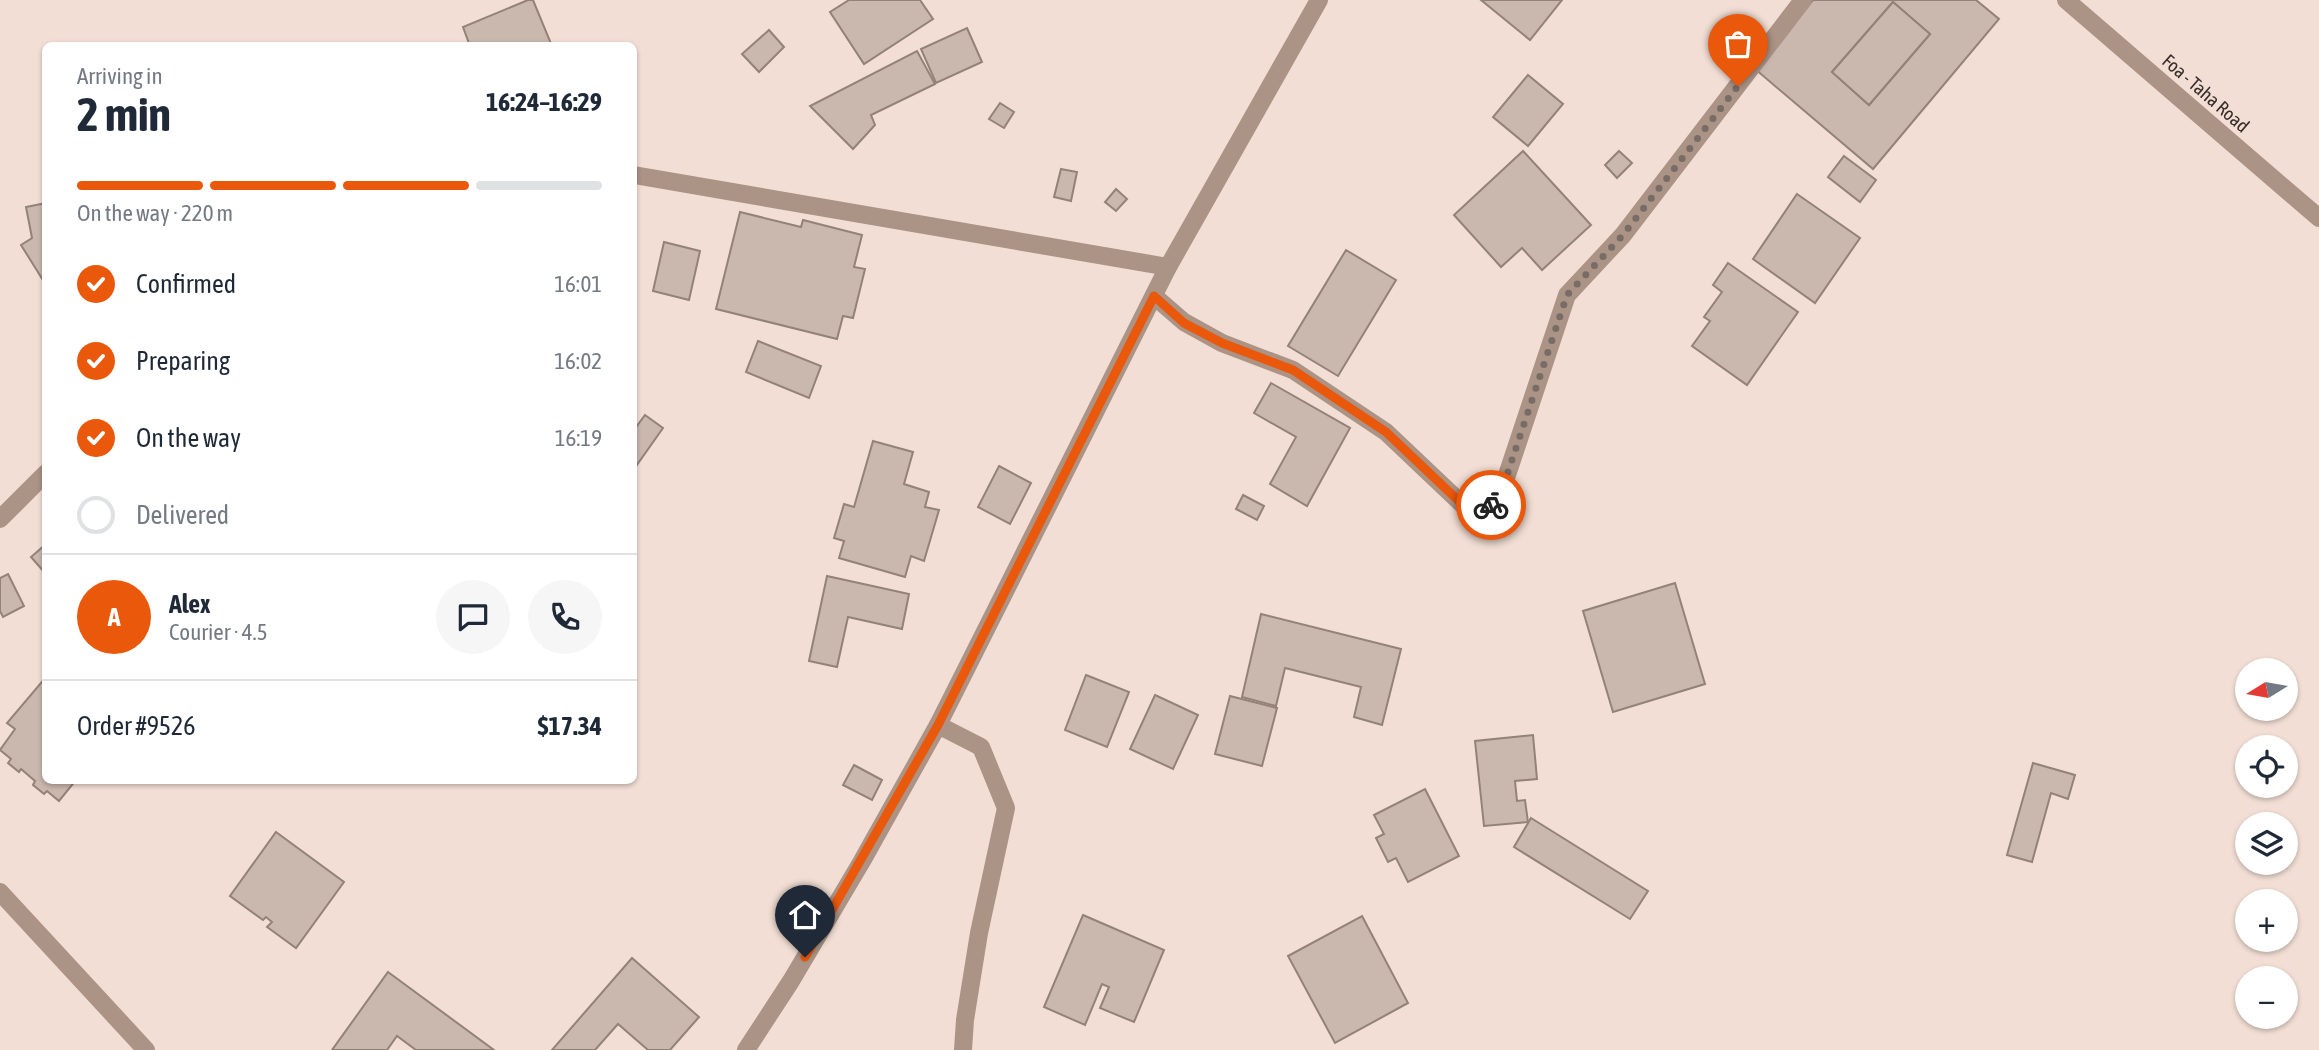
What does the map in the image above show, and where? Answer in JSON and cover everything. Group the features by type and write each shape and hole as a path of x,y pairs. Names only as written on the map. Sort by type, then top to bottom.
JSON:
{"street":[{"path":"746,1050 791,981 855,873 938,725 1168,267 1319,0"},
{"path":"1154,296 1184,323 1222,343 1293,370 1386,432 1463,505 1481,511 1494,503 1502,490 1567,295 1623,235 1803,0"},
{"name":"Foa - Taha Road","path":"2066,0 2319,218"},
{"path":"637,176 1168,267"},
{"path":"0,519 42,477"},
{"path":"938,725 981,747 1006,807 979,933 963,1050"},
{"path":"0,892 146,1050"}],"building":[{"path":"533,0 550,42 469,42 463,27"},
{"path":"849,0 920,0 933,19 864,64 830,12"},
{"path":"1481,0 1562,0 1530,40"},
{"path":"1813,0 1976,0 1999,19 1873,169 1755,69","holes":["1893,2 1930,34 1869,105 1832,72"]},
{"path":"1893,2 1930,34 1869,105 1832,72"},
{"path":"967,28 982,62 936,83 921,49"},
{"path":"769,30 784,47 759,72 742,54"},
{"path":"917,51 935,84 871,115 875,125 853,149 810,106"},
{"path":"1528,75 1563,104 1528,146 1493,117"},
{"path":"1000,103 1014,112 1004,128 989,119"},
{"path":"1523,151 1591,225 1542,270 1522,248 1501,267 1454,215"},
{"path":"1619,151 1632,163 1617,178 1605,165"},
{"path":"1844,156 1876,180 1860,202 1828,177"},
{"path":"1061,169 1077,172 1071,201 1054,197"},
{"path":"1116,189 1127,199 1116,211 1105,202"},
{"path":"1797,194 1860,238 1815,303 1753,259"},
{"path":"42,204 42,279 21,245 32,238 26,207"},
{"path":"740,212 801,227 803,220 862,235 854,267 865,269 853,318 843,316 837,339 716,309"},
{"path":"664,242 700,251 689,300 653,291"},
{"path":"1346,250 1396,280 1338,376 1288,346"},
{"path":"1728,263 1798,312 1747,385 1692,346 1710,321 1704,317 1722,292 1713,285"},
{"path":"758,341 821,366 809,398 746,372"},
{"path":"1271,383 1350,428 1307,506 1270,484 1296,437 1254,413"},
{"path":"645,415 663,428 637,465 637,426"},
{"path":"873,441 913,452 904,484 929,492 925,507 939,510 924,561 911,556 905,577 839,558 844,541 834,538 844,504 854,507"},
{"path":"999,466 1031,483 1010,524 978,507"},
{"path":"1243,495 1264,506 1257,520 1236,509"},
{"path":"42,547 42,569 31,557"},
{"path":"8,574 24,606 3,617 0,611 0,578"},
{"path":"827,576 909,594 902,629 848,617 837,667 809,661"},
{"path":"1675,583 1705,684 1613,712 1583,611"},
{"path":"1261,614 1401,649 1382,725 1354,717 1361,687 1285,668 1276,706 1242,697"},
{"path":"1086,675 1129,692 1107,747 1065,730"},
{"path":"42,682 42,784 73,784 59,801 47,791 44,794 33,785 35,781 21,769 19,772 8,763 11,759 0,750 15,729 7,723"},
{"path":"1155,695 1198,715 1173,769 1130,749"},
{"path":"1230,696 1277,708 1262,766 1215,754"},
{"path":"1533,735 1537,779 1515,781 1517,801 1525,800 1528,822 1484,826 1475,741"},
{"path":"2033,763 2075,775 2068,799 2051,793 2032,862 2007,855"},
{"path":"854,765 882,780 872,800 843,785"},
{"path":"1425,789 1459,856 1408,882 1396,858 1388,862 1376,838 1384,834 1374,815"},
{"path":"1531,818 1648,891 1630,919 1514,847"},
{"path":"276,832 344,882 296,948 267,927 272,922 266,917 263,920 230,896"},
{"path":"1083,915 1164,950 1134,1022 1100,1008 1109,987 1102,984 1085,1025 1044,1007"},
{"path":"1362,916 1408,1003 1335,1043 1288,956"},
{"path":"632,958 699,1017 670,1050 648,1050 618,1024 595,1050 552,1050"},
{"path":"388,972 494,1050 416,1050 397,1036 387,1050 332,1050"}],"way so far":[{"path":"1491,505 1502,490 1567,295 1623,235 1738,86"}],"route":[{"path":"805,957 938,725 1154,296 1184,323 1222,343 1293,370 1386,432 1463,505 1481,511 1491,505"}]}
